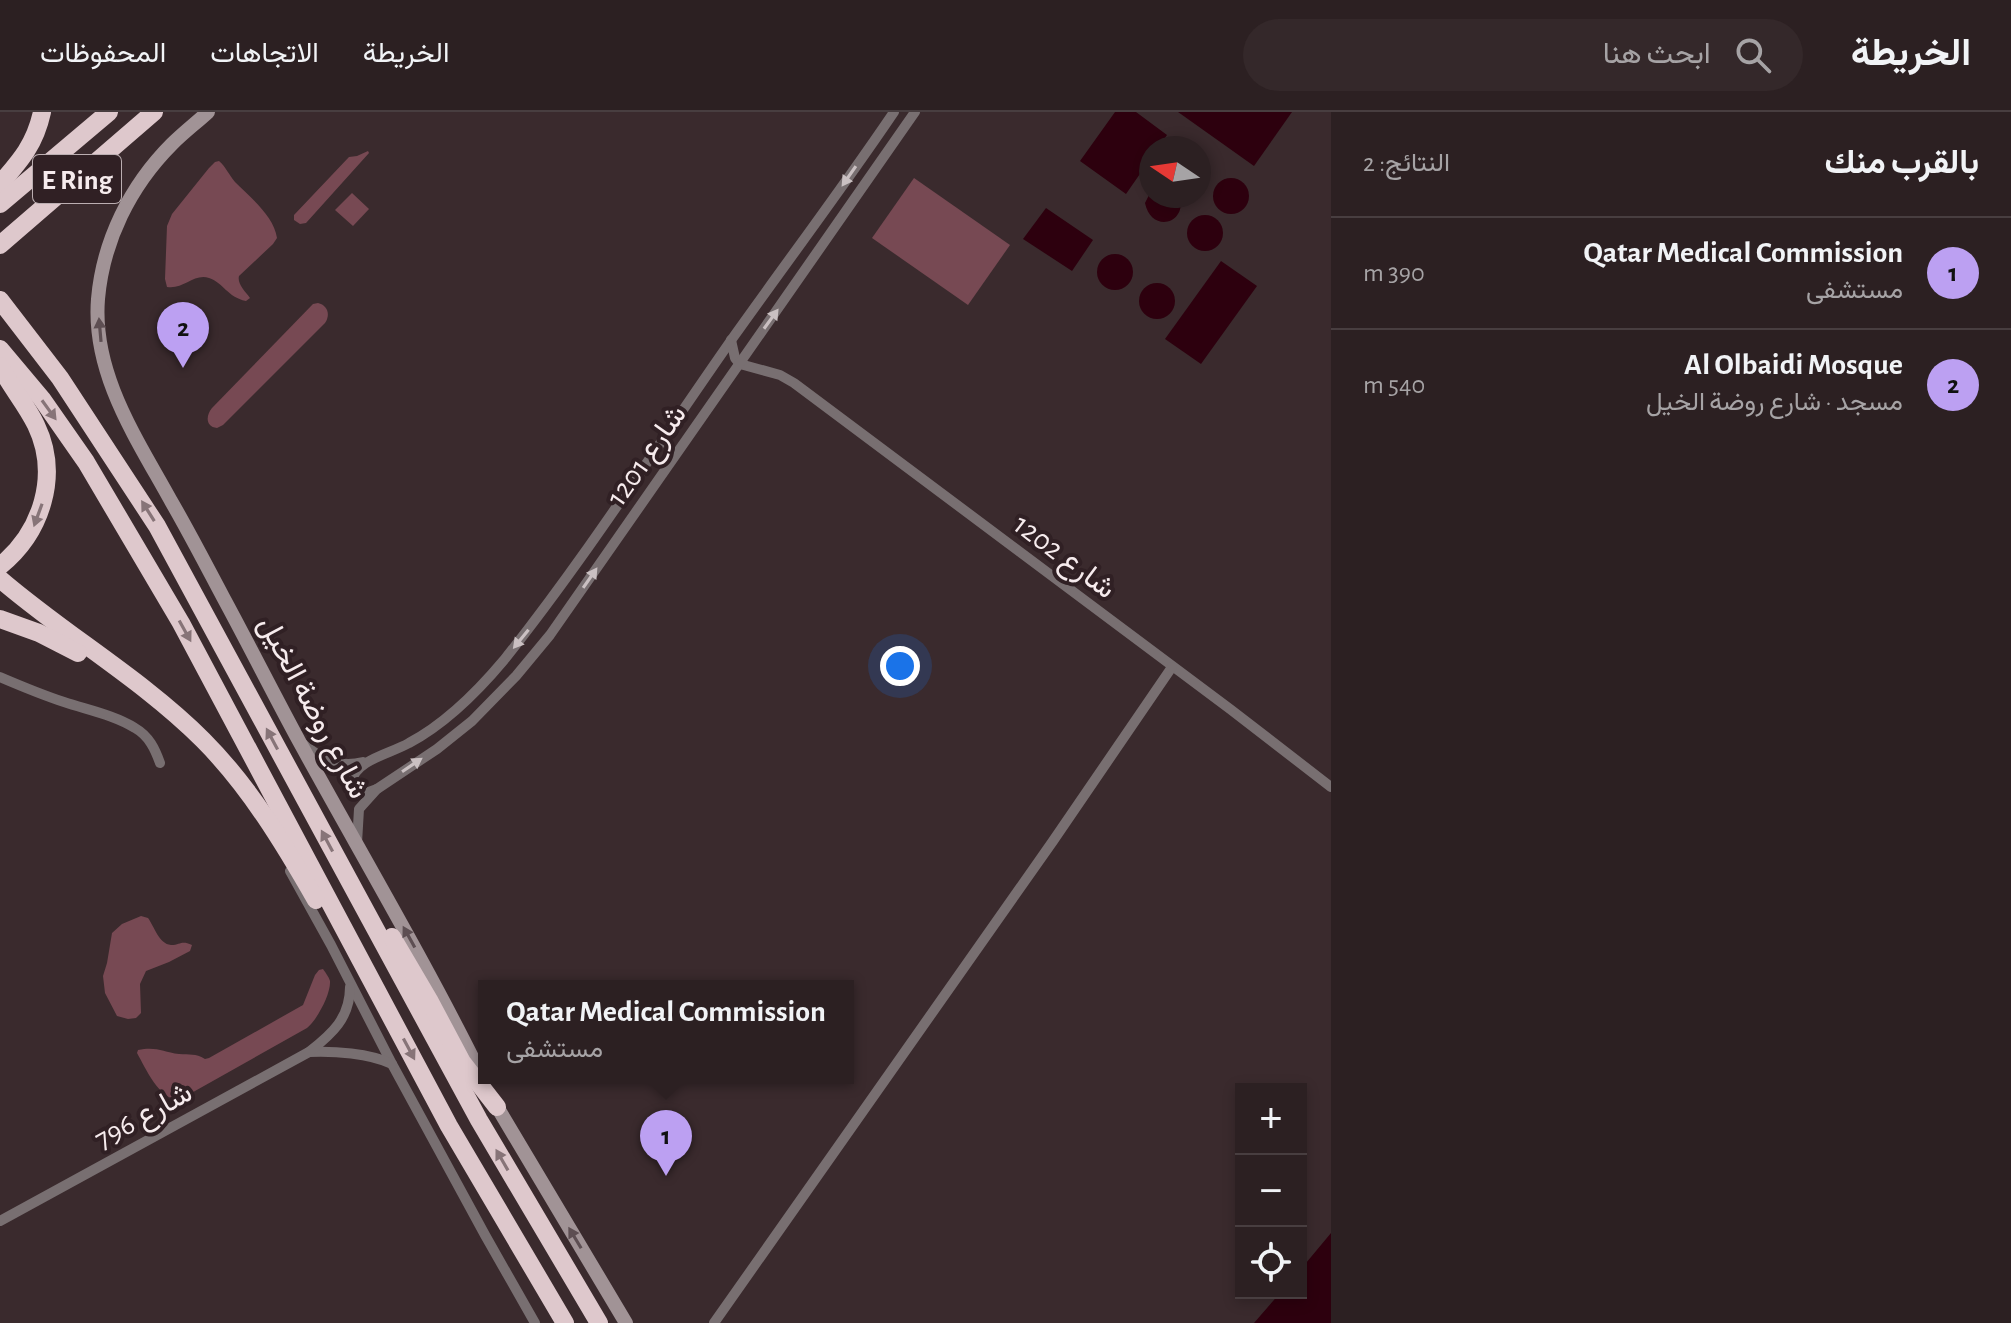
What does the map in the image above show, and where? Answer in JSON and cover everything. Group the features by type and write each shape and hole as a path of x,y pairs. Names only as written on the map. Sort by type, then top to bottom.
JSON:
{"highway":[{"path":"0,184 33,142 42,112"},
{"path":"74,142 95,112"},
{"path":"74,142 109,112"},
{"name":"E Ring","path":"0,245 154,112"},
{"name":"E Ring","path":"0,204 74,142"},
{"name":"شارع روضة الخيل","path":"0,300 60,378 157,526 479,1120 599,1323"},
{"path":"0,349 42,399 86,462 181,623 454,1136 565,1323"},
{"path":"0,366 36,425 47,466 47,487 34,528 3,563"},
{"path":"0,579 200,737 251,797 331,925 359,956"},
{"path":"0,619 39,633 116,669"},
{"path":"344,874 385,925 462,1062 478,1083"},
{"path":"479,1084 497,1107"}],"street":[{"name":"شارع روضة الخيل","path":"208,112 170,145 138,186 114,226 98,300 99,336 107,374 124,417 478,1069"},
{"name":"شارع 1201","path":"894,112 731,340 543,612 459,707 406,745 354,772 351,787 366,793 377,789 437,749 472,721 516,676 550,635 911,113"},
{"path":"731,340 735,358 740,364"},
{"path":"751,345 754,360 765,371"},
{"name":"شارع 1202","path":"740,364 780,375 794,383 1331,787"},
{"path":"714,1323 1172,667"},
{"path":"0,677 135,728 154,747 160,763"},
{"name":"شارع 1201","path":"298,739 314,753 342,765 373,760"},
{"name":"شارع 1201","path":"357,845 359,809 377,789"},
{"path":"272,829 298,888 535,1323"},
{"name":"شارع 796","path":"0,1221 309,1052 342,1021 350,998 350,985"},
{"name":"شارع 796","path":"309,1052 338,1051 380,1058 392,1064"},
{"name":"شارع روضة الخيل","path":"486,1084 626,1323"},
{"path":"722,1323 725,1307"}],"shaded area":[{"path":"1115,112 1136,112 1167,135 1139,136 1139,175 1126,194 1080,161"},
{"path":"1178,112 1292,112 1254,166"},
{"path":"368,151 306,223 300,224 294,220 294,215 349,157"},
{"path":"219,161 266,215 277,238 239,276 240,285 250,298 246,301 209,278 198,278 173,287 167,287 165,279 167,226 172,214 209,168"},
{"path":"914,178 1010,245 968,305 872,238"},
{"path":"1231,178 1244,183 1249,196 1244,209 1231,214 1218,209 1213,196 1218,183"},
{"path":"352,193 369,209 353,226 335,210"},
{"path":"1046,208 1093,240 1072,271 1023,239"},
{"path":"1147,208 1180,208 1174,219 1167,222 1154,219"},
{"path":"1205,215 1218,220 1223,233 1218,246 1205,251 1192,246 1187,233 1192,220"},
{"path":"1115,254 1128,259 1133,272 1128,285 1115,290 1102,285 1097,272 1102,259"},
{"path":"1221,261 1257,286 1201,364 1165,339"},
{"path":"1157,283 1170,288 1175,301 1170,314 1157,319 1144,314 1139,301 1144,288"},
{"path":"318,303 327,310 325,323 223,425 217,428 210,425 208,417 212,408 313,304"},
{"path":"141,916 148,918 167,944 192,945 190,951 146,971 140,984 141,1013 136,1018 128,1019 117,1016 105,993 103,976 112,933 122,924"},
{"path":"323,969 330,981 328,993 319,1013 307,1028 179,1100 159,1089 137,1053 138,1050 155,1049 209,1058 303,1005 315,975"},
{"path":"1331,1233 1331,1323 1254,1323 1275,1299 1307,1299 1307,1262"}],"place":[{"name":"Al Olbaidi Mosque","path":"183,368"},
{"name":"Qatar Medical Commission","path":"666,1176"}]}
